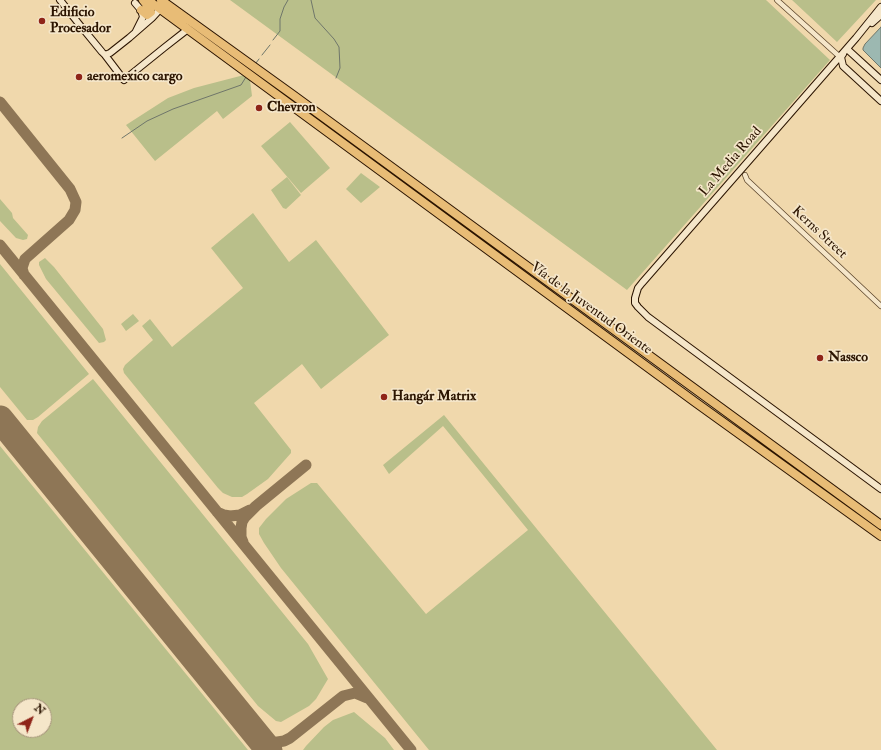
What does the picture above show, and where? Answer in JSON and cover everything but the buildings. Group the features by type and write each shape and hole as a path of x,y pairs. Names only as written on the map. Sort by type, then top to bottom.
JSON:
{"highway":[{"path":"148,0 162,4 247,67"},
{"path":"162,4 188,30 247,67"},
{"name":"Vía de la Juventud Oriente","path":"247,67 258,70 319,114 881,525"},
{"name":"Vía de la Juventud Oriente","path":"247,67 253,77 695,402 880,535"}],"main road":[{"path":"60,0 124,80 165,46 188,30"},
{"path":"65,0 73,12 74,19"},
{"path":"136,32 142,19 138,3"},
{"path":"105,55 110,53 136,32 162,4"},
{"name":"La Media Road","path":"856,38 881,7"},
{"name":"La Media Road","path":"638,307 635,303 635,298 638,288 642,283 843,52 881,14"},
{"path":"881,80 843,52 841,57 843,66 881,101"},
{"path":"638,307 647,312 881,484"},
{"path":"638,307 648,317 881,489"}],"street":[{"path":"777,0 843,52"},
{"name":"Kerns Street","path":"745,175 747,180 753,186 881,306"}],"green space":[{"path":"230,0 766,0 830,60 627,290"},
{"path":"792,0 876,0 837,42"},
{"path":"244,75 250,80 252,96 223,119 217,111 155,161 126,125 168,98 194,88"},
{"path":"290,122 330,168 301,193 261,146"},
{"path":"361,173 380,187 361,203 346,189"},
{"path":"287,177 301,195 286,209 283,208 271,190"},
{"path":"0,199 12,213 13,218 28,235 27,239 23,240 16,238 0,221"},
{"path":"253,213 289,262 316,240 389,335 321,389 302,364 254,403 291,450 291,453 268,479 242,497 232,497 223,493 218,488 124,373 123,369 125,365 153,340 142,326 150,319 172,347 243,288 211,248"},
{"path":"45,258 54,267 103,329 106,340 104,342 99,343 46,279 39,265 39,262"},
{"path":"0,264 89,374 33,420 27,420 0,387"},
{"path":"133,314 139,321 126,331 121,324"},
{"path":"93,379 308,644 328,679 316,699 309,706 281,722 276,721 258,706 37,433 38,427 42,421"},
{"path":"444,415 717,750 429,750 281,568 259,534 259,528 286,499 311,483 317,483 426,614 528,530 443,426 389,474 383,465"},
{"path":"0,446 248,750 0,750"},
{"path":"354,712 385,738 394,750 303,750 324,727 333,720"}],"water":[{"path":"881,27 881,68 863,50 863,48"}],"waterway":[{"path":"273,40 280,31 280,19 288,0"},
{"path":"311,0 315,18 334,39 339,47 340,68 336,78"},
{"path":"262,55 270,45"},
{"path":"256,63 259,59"},
{"path":"122,138 147,121 173,109 241,85 246,77"}],"taxiway":[{"path":"0,102 70,189 76,202 75,210 69,220 25,259 22,268 24,275"},
{"path":"0,245 411,750"},
{"path":"243,542 241,537 241,528 245,517 256,506 306,465"},
{"path":"217,512 230,516 240,515 250,510"},
{"path":"255,733 271,743 284,741 290,738 343,696 355,693 367,698"}],"runway":[{"path":"0,419 269,750"}],"place":[{"name":"Edificio Procesador","path":"42,21"},
{"name":"aeromexico cargo","path":"79,77"},
{"name":"Chevron","path":"259,108"},
{"name":"Nassco","path":"820,358"},
{"name":"Hangár Matrix","path":"384,397"}]}
